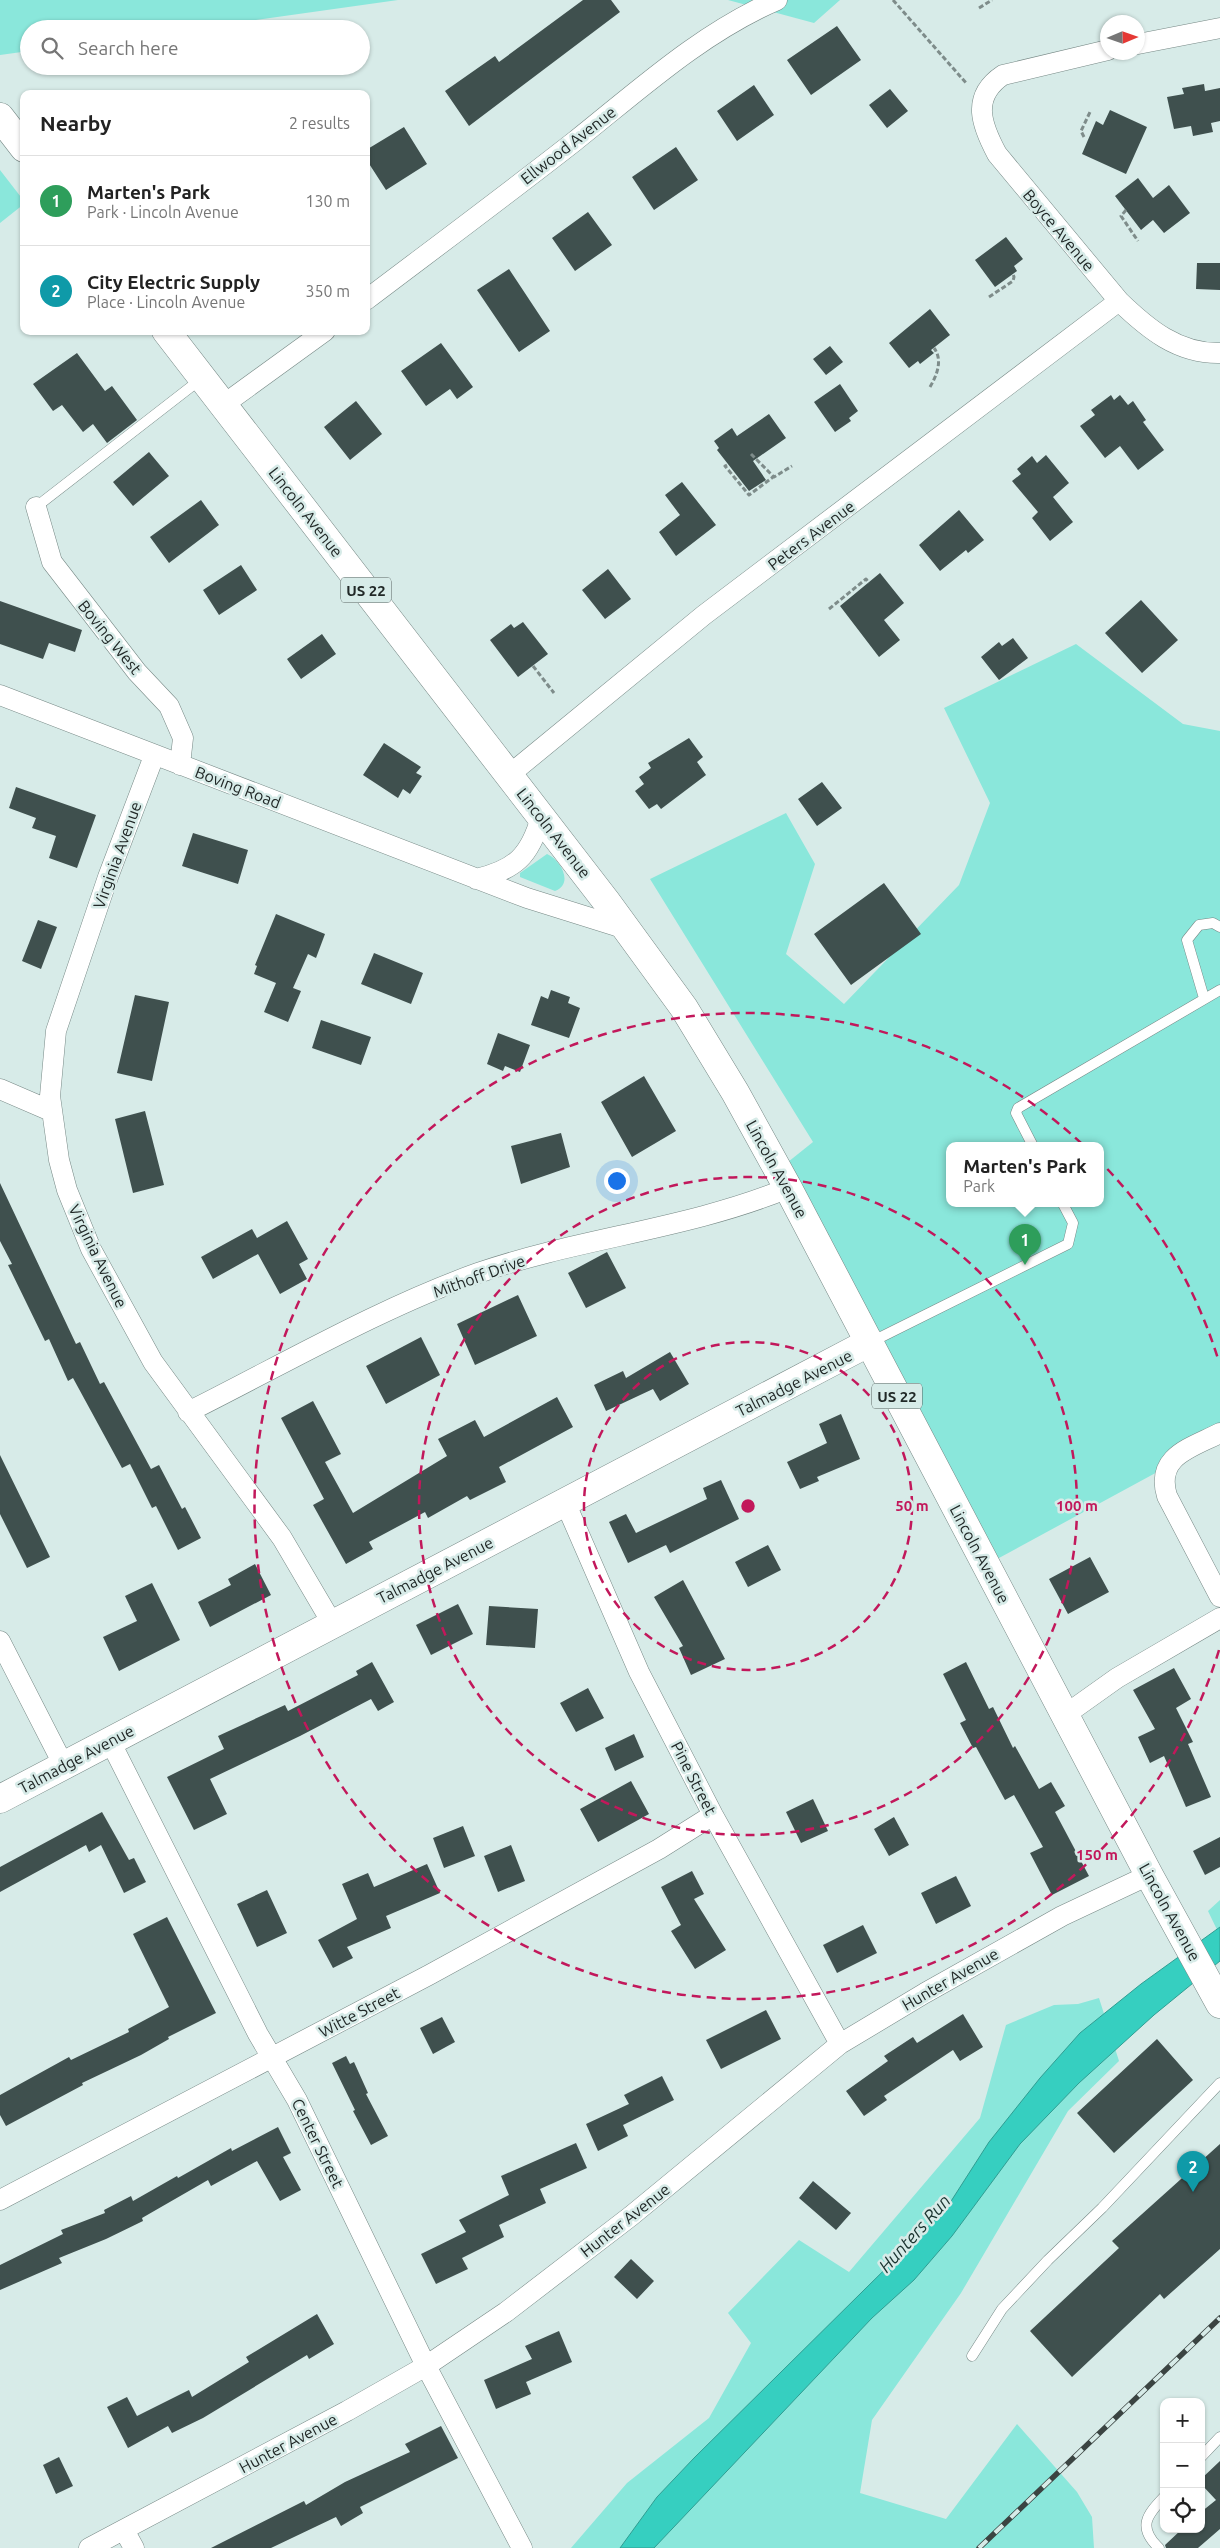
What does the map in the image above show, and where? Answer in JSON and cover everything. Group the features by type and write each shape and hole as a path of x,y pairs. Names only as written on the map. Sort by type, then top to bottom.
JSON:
{"main road":[{"path":"0,117 20,143"},
{"name":"US 22","path":"169,335 223,405"},
{"name":"Lincoln Avenue","path":"223,405 509,775 684,1008 736,1092 788,1188 1149,1875 1216,1995"},
{"name":"Talmadge Avenue","path":"0,1799 870,1342"}],"street":[{"name":"Ellwood Avenue","path":"370,297 554,157 684,54 719,30 777,0"},
{"path":"1145,43 1220,28"},
{"path":"988,90 1003,75 1013,71 1100,52"},
{"name":"Boyce Avenue","path":"988,90 981,113 984,129 997,154 1119,301 1138,320 1159,336 1183,348 1220,353"},
{"name":"Peters Avenue","path":"509,775 704,616 1119,301"},
{"path":"223,405 319,335"},
{"name":"Boving West","path":"36,507 52,562 137,672 169,706 183,738 180,765"},
{"name":"Boving Road","path":"0,696 476,879 528,898 626,929"},
{"name":"Virginia Avenue","path":"154,756 108,876 56,1031 51,1064 52,1111 59,1160 65,1183 88,1241 153,1362 282,1538 332,1623"},
{"path":"476,879 500,873 517,862 535,837 541,817"},
{"path":"0,1089 52,1111"},
{"name":"Mithoff Drive","path":"188,1412 382,1314 479,1273 542,1254 700,1217 788,1188"},
{"path":"1220,1432 1172,1460 1165,1470 1164,1484 1167,1496 1220,1597"},
{"name":"Pine Street","path":"565,1502 639,1672 713,1815 840,2044"},
{"path":"1065,1715 1117,1678 1220,1618"},
{"path":"0,1641 64,1766"},
{"name":"Center Street","path":"110,1741 272,2057 297,2100 426,2366 522,2548"},
{"name":"Witte Street","path":"0,2200 582,1891 713,1815"},
{"name":"Hunter Avenue","path":"89,2548 347,2411 426,2366 506,2312 631,2216 840,2044 1062,1916 1149,1875"},
{"path":"124,2530 134,2548"}],"lane":[{"path":"36,507 202,379"},
{"path":"1204,998 1187,940 1199,925 1213,923 1220,927"},
{"path":"1031,1142 1016,1113 1018,1108 1220,990"},
{"path":"870,1342 1068,1244 1073,1223 1065,1207"},
{"path":"972,2356 1002,2309 1048,2260 1102,2208 1220,2083"},
{"path":"1205,2453 1220,2437"},
{"path":"1158,2548 1145,2526 1147,2514 1160,2501"}],"path":[{"path":"893,0 971,89 988,90"},
{"path":"979,8 992,0"},
{"path":"1084,136 1081,131 1092,110"},
{"path":"1126,210 1122,216 1138,241"},
{"path":"989,297 1013,282 1012,274"},
{"path":"930,387 939,362 938,353 934,348"},
{"path":"751,454 774,477"},
{"path":"727,465 725,466 749,496 792,466"},
{"path":"829,608 866,579 869,583"},
{"path":"532,666 554,693"}],"shaded area":[{"path":"0,0 398,0 256,20 20,20 20,52 0,55"},
{"path":"728,0 840,0 814,23"},
{"path":"0,170 20,196 20,207 0,223"},
{"path":"1076,644 1183,724 1220,731 1220,1438 986,1565 778,1170 813,1142 650,879 786,813 815,864 786,954 844,1004 959,885 990,803 944,708"},
{"path":"547,854 561,866 565,878 561,888 555,891 520,877 520,873"},
{"path":"1220,1900 1220,1936 1208,1911"},
{"path":"1220,1927 1220,1961 1154,2015 1079,2083 1020,2144 952,2236 914,2280 872,2318 654,2548 620,2548 657,2497 694,2458 946,2209 989,2142 1040,2078 1080,2033 1141,1984"},
{"path":"1099,1998 1119,2061 1068,2111 961,2293 872,2420 860,2493 946,2519 1017,2424 1077,2492 1092,2517 1094,2548 571,2548 627,2483 709,2418 751,2343 728,2313 799,2240 849,2272 980,2118 1006,2025 1054,2005 1078,2004"}],"building":[{"path":"583,0 611,0 620,12 469,126 445,91 495,56 499,62"},
{"path":"837,26 861,60 811,95 787,60"},
{"path":"1204,84 1205,91 1220,88 1220,121 1211,123 1213,132 1193,136 1191,126 1174,129 1167,97 1184,94 1182,88"},
{"path":"754,85 774,115 737,141 717,111"},
{"path":"890,89 908,111 887,128 869,105"},
{"path":"1110,110 1147,127 1126,174 1082,154 1096,121 1103,125"},
{"path":"404,127 427,164 386,190 370,165 370,148"},
{"path":"676,147 698,180 654,210 632,177"},
{"path":"1138,178 1153,198 1169,185 1190,213 1164,233 1153,220 1141,230 1115,196"},
{"path":"588,212 612,245 575,271 552,238"},
{"path":"1006,237 1023,259 1014,266 1017,271 995,287 975,260"},
{"path":"1197,263 1220,263 1220,290 1196,289"},
{"path":"509,269 550,331 519,352 477,290"},
{"path":"930,309 950,335 931,350 934,353 920,364 918,361 909,368 889,343"},
{"path":"441,343 473,387 457,399 450,389 426,406 401,371"},
{"path":"830,346 843,362 826,375 813,359"},
{"path":"77,353 105,391 112,386 137,420 107,443 93,424 83,432 62,405 53,411 33,384"},
{"path":"840,384 858,411 849,418 851,421 835,432 814,402"},
{"path":"1111,395 1114,400 1120,395 1128,405 1133,401 1146,420 1143,422 1164,450 1138,470 1120,446 1105,458 1080,426 1095,415 1091,410"},
{"path":"356,401 382,434 350,460 324,427"},
{"path":"769,414 786,438 753,461 766,480 749,491 717,450 719,448 714,441 732,428 737,436"},
{"path":"149,452 169,476 133,506 113,482"},
{"path":"1046,455 1069,483 1053,497 1073,522 1050,541 1032,518 1038,512 1012,481 1021,474 1017,469 1032,456 1037,463"},
{"path":"682,482 716,525 676,556 659,532 680,515 665,495"},
{"path":"201,500 219,525 169,563 150,537"},
{"path":"959,510 984,540 968,553 966,550 940,571 919,545"},
{"path":"241,565 257,590 219,615 203,590"},
{"path":"608,569 631,599 605,619 582,590"},
{"path":"880,573 904,603 884,620 900,640 879,657 840,606"},
{"path":"1141,600 1178,640 1142,673 1105,633"},
{"path":"0,601 82,630 75,652 49,643 43,659 0,644"},
{"path":"523,622 548,654 518,677 490,640 511,624 514,628"},
{"path":"322,634 336,654 301,679 287,659"},
{"path":"1013,638 1028,658 999,680 981,657 999,642 1002,646"},
{"path":"689,738 703,757 697,762 706,775 661,809 657,804 649,809 635,791 644,784 639,777 651,768 648,763"},
{"path":"384,743 421,767 416,773 422,776 410,794 403,789 398,798 363,775"},
{"path":"822,782 842,808 817,826 798,799"},
{"path":"16,787 96,815 77,868 49,858 56,836 32,828 36,818 9,808"},
{"path":"193,833 248,850 238,884 182,866"},
{"path":"884,883 921,934 851,985 814,934"},
{"path":"276,914 325,934 316,958 308,954 293,988 301,991 288,1022 264,1012 276,983 254,974 257,966 255,965"},
{"path":"38,920 57,927 41,969 22,961"},
{"path":"374,953 423,973 411,1004 361,984"},
{"path":"551,990 570,997 568,1003 580,1008 569,1038 531,1025 541,996 548,999"},
{"path":"135,995 169,1002 152,1081 117,1073"},
{"path":"321,1020 371,1037 361,1065 312,1048"},
{"path":"498,1033 530,1045 520,1072 505,1066 503,1071 487,1064"},
{"path":"644,1076 676,1131 632,1157 601,1102"},
{"path":"145,1111 164,1185 133,1193 115,1119"},
{"path":"561,1133 570,1167 521,1184 511,1146"},
{"path":"0,1183 76,1344 80,1342 100,1384 104,1382 151,1469 159,1465 182,1509 185,1507 201,1538 178,1550 156,1506 152,1508 130,1464 122,1468 73,1378 68,1381 49,1339 45,1341 8,1265 12,1264 0,1241"},
{"path":"287,1221 308,1259 299,1264 307,1279 280,1294 258,1254 213,1279 201,1257 252,1229 257,1238"},
{"path":"607,1252 626,1288 586,1308 568,1273"},
{"path":"518,1295 537,1336 475,1365 457,1324"},
{"path":"421,1337 440,1375 386,1404 366,1366"},
{"path":"670,1352 689,1384 660,1401 653,1389 606,1411 594,1385 623,1371 626,1378"},
{"path":"557,1397 573,1427 499,1467 506,1482 470,1500 467,1496 428,1518 425,1512 369,1542 373,1549 346,1564 313,1505 324,1499 281,1418 313,1401 341,1454 325,1462 353,1513 447,1456 438,1439 475,1420 484,1437"},
{"path":"841,1414 860,1459 817,1477 819,1481 800,1489 787,1462 827,1443 819,1424"},
{"path":"0,1455 50,1557 27,1568 0,1514"},
{"path":"721,1480 739,1519 670,1553 666,1545 628,1563 609,1522 626,1514 636,1533 707,1499 703,1488"},
{"path":"768,1545 781,1570 748,1587 735,1562"},
{"path":"1090,1557 1109,1592 1068,1614 1049,1579"},
{"path":"255,1564 271,1595 210,1627 198,1602 231,1585 228,1579"},
{"path":"683,1580 725,1659 691,1675 679,1648 683,1646 654,1597"},
{"path":"152,1583 180,1640 119,1671 103,1637 137,1621 125,1596"},
{"path":"458,1604 473,1634 431,1655 416,1625"},
{"path":"489,1606 538,1609 535,1648 486,1645"},
{"path":"372,1662 394,1702 378,1711 371,1699 300,1736 210,1779 227,1814 194,1830 167,1777 224,1749 218,1736 285,1705 288,1711 358,1675 356,1671"},
{"path":"966,1662 989,1709 993,1707 1013,1748 1015,1746 1039,1789 1051,1782 1065,1806 1055,1812 1089,1876 1052,1895 1030,1853 1043,1847 1014,1795 1005,1800 976,1747 973,1748 960,1723 966,1720 943,1674"},
{"path":"1174,1668 1191,1699 1176,1708 1193,1742 1188,1744 1211,1797 1186,1807 1164,1756 1150,1763 1138,1737 1155,1729 1133,1690"},
{"path":"588,1688 604,1718 576,1732 560,1703"},
{"path":"634,1734 644,1757 615,1771 605,1748"},
{"path":"631,1781 649,1814 598,1842 580,1809"},
{"path":"813,1799 828,1831 801,1843 786,1812"},
{"path":"102,1812 129,1860 134,1858 146,1882 124,1893 101,1845 89,1852 86,1845 0,1892 0,1867"},
{"path":"894,1817 909,1845 889,1856 874,1829"},
{"path":"463,1826 475,1856 444,1868 433,1838"},
{"path":"1220,1837 1220,1867 1205,1875 1193,1851"},
{"path":"511,1845 525,1881 498,1892 484,1856"},
{"path":"427,1864 440,1893 386,1916 391,1928 347,1947 353,1958 333,1968 318,1940 357,1919 342,1884 368,1873 374,1887"},
{"path":"692,1871 704,1894 694,1899 726,1950 695,1969 671,1931 681,1925 661,1887"},
{"path":"956,1876 971,1906 936,1924 921,1893"},
{"path":"267,1890 287,1933 257,1947 237,1904"},
{"path":"167,1917 216,2013 168,2037 169,2039 141,2055 82,2083 83,2085 6,2126 0,2115 0,2095 69,2057 71,2060 129,2032 128,2029 169,2007 133,1934"},
{"path":"863,1925 877,1953 837,1973 823,1945"},
{"path":"766,2010 781,2039 721,2069 706,2040"},
{"path":"963,2014 983,2047 960,2061 953,2050 884,2096 887,2100 864,2116 846,2091 888,2061 884,2056 913,2037 917,2043"},
{"path":"442,2017 455,2042 433,2054 420,2028"},
{"path":"1157,2039 1193,2080 1114,2153 1077,2113"},
{"path":"346,2056 350,2064 354,2062 368,2093 366,2094 388,2136 371,2145 353,2111 355,2110 332,2063"},
{"path":"662,2076 674,2100 623,2125 628,2136 598,2151 586,2124 629,2104 624,2095"},
{"path":"278,2127 291,2153 283,2157 301,2190 280,2201 257,2161 211,2186 208,2180 142,2218 143,2221 106,2239 59,2258 62,2263 0,2290 0,2265 63,2234 61,2230 105,2213 104,2210 131,2196 133,2201 231,2148 232,2151"},
{"path":"576,2143 587,2168 540,2189 546,2203 499,2225 504,2237 462,2258 468,2269 436,2284 421,2254 466,2232 459,2220 509,2195 501,2176"},
{"path":"1220,2144 1220,2249 1164,2299 1160,2294 1072,2377 1030,2331 1119,2248 1112,2241"},
{"path":"813,2181 851,2213 836,2230 799,2198"},
{"path":"631,2259 654,2281 637,2299 614,2277"},
{"path":"317,2314 334,2344 309,2359 307,2355 203,2418 172,2433 168,2426 128,2448 107,2407 127,2397 137,2416 189,2390 192,2397 249,2362 246,2357"},
{"path":"559,2331 572,2362 526,2382 531,2394 496,2409 484,2380 532,2359 525,2346"},
{"path":"441,2426 458,2458 360,2507 363,2513 341,2526 336,2517 271,2548 211,2548 304,2501 306,2505 345,2482 410,2452 405,2444"},
{"path":"59,2457 73,2486 56,2494 43,2465"},
{"path":"1220,2461 1220,2529 1198,2548 1166,2548 1165,2545 1178,2533 1205,2533 1205,2509 1216,2500 1205,2488 1205,2475"}],"railway":[{"path":"979,2548 1220,2318"}],"place":[{"name":"Marten's Park","path":"1025,1265"},
{"name":"City Electric Supply","path":"1193,2192"}],"water label":[{"name":"Hunters Run","path":"914,2233"}]}
